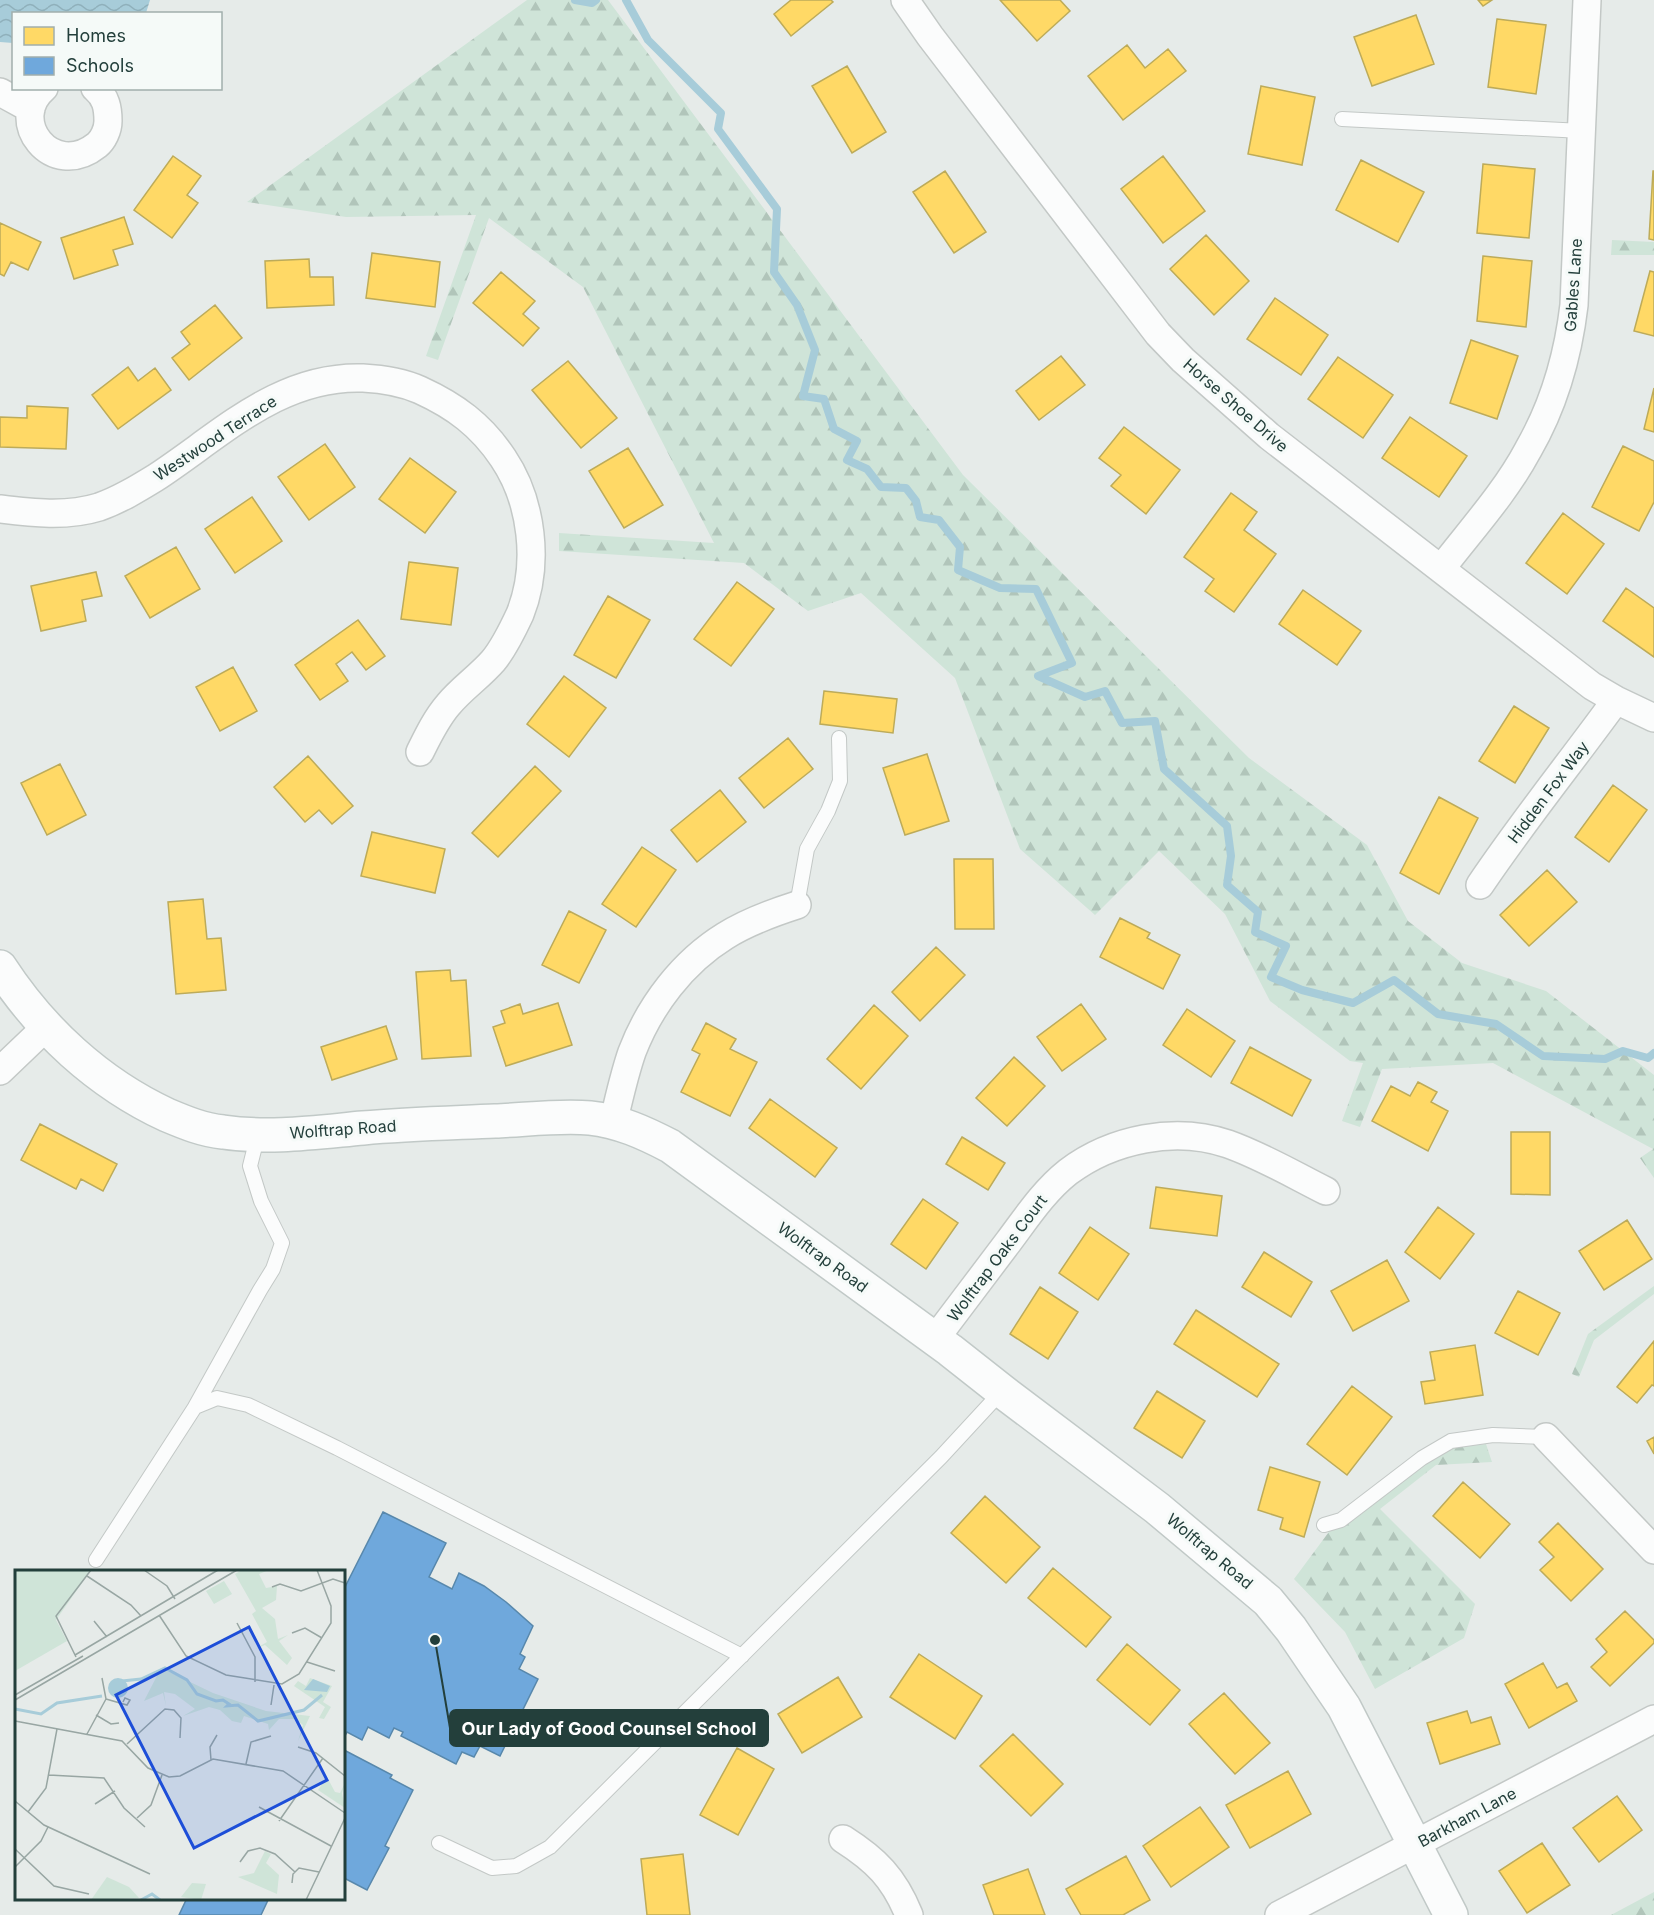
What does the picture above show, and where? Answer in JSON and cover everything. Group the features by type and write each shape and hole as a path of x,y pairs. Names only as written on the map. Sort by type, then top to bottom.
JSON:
{"street":[{"name":"Horse Shoe Drive","path":"905,0 930,36 1164,340 1183,360 1269,436 1592,686 1654,718"},
{"name":"Gables Lane","path":"1441,570 1512,476 1528,450 1546,414 1557,384 1570,334 1574,305 1587,0"},
{"path":"0,92 37,99 31,127 39,143 53,153 70,157 87,153 101,142 108,126 108,108 98,90"},
{"name":"Westwood Terrace","path":"0,509 39,513 73,512 117,500 171,467 260,405 285,392 315,382 343,377 376,379 408,385 444,401 471,420 493,443 511,470 523,497 529,527 531,558 527,590 520,613 504,645 493,661 447,706 420,752"},
{"name":"Hidden Fox Way","path":"1480,885 1522,824 1616,700"},
{"path":"613,1123 632,1052 647,1019 667,988 695,959 725,936 759,918 796,905"},
{"name":"Wolftrap Road","path":"0,967 18,994 46,1027 106,1080 143,1103 192,1126 224,1133 258,1134 399,1125 580,1118 639,1130 670,1146 935,1339 1157,1508 1268,1601 1291,1629 1344,1707 1451,1915"},
{"path":"0,1071 46,1027"},
{"name":"Wolftrap Oaks Court","path":"935,1339 1045,1193 1068,1172 1098,1153 1127,1143 1158,1137 1193,1137 1227,1144 1257,1156 1326,1191"},
{"path":"1546,1437 1654,1550"},
{"name":"Barkham Lane","path":"1280,1915 1654,1719"},
{"path":"843,1839 865,1853 885,1872 900,1894 909,1915"}],"lane":[{"path":"1342,119 1582,131"},
{"path":"796,905 807,849 828,811 840,781 839,738"},
{"path":"96,1560 195,1407 273,1269 282,1242 261,1201 250,1166 258,1134"},
{"path":"439,1843 492,1868 516,1866 550,1847 941,1456 1002,1391"},
{"path":"195,1407 217,1398 248,1405 343,1451 742,1656"},
{"path":"1324,1525 1341,1520 1422,1458 1451,1442 1492,1435 1546,1437"}],"green space":[{"path":"527,0 608,0 963,475 1249,758 1367,845 1408,921 1462,963 1546,991 1654,1075 1654,1178 1640,1158 1653,1149 1493,1063 1382,1069 1360,1127 1342,1121 1363,1063 1350,1061 1270,1001 1225,914 1159,851 1095,915 1020,849 955,678 861,593 808,611 744,563 559,551 559,533 714,543 583,287 489,218 438,360 426,356 476,215 346,217 247,202"},
{"path":"1612,240 1654,242 1654,255 1611,255"},
{"path":"1654,1286 1654,1294 1594,1340 1579,1377 1572,1374 1588,1334"},
{"path":"1486,1444 1492,1462 1436,1465 1380,1509 1475,1604 1464,1638 1375,1689 1345,1632 1294,1579 1337,1521 1433,1450"},
{"path":"1654,1892 1654,1915 1611,1915"}],"water":[{"path":"0,0 150,0 146,12 12,12 12,43 0,42"}],"building: Homes":[{"path":"791,0 831,0 833,2 791,36 774,14"},
{"path":"1000,0 1060,0 1070,11 1037,41"},
{"path":"1478,0 1492,0 1483,6"},
{"path":"1416,15 1434,64 1372,86 1354,37"},
{"path":"1497,19 1546,25 1536,94 1488,87"},
{"path":"1127,45 1145,68 1168,49 1186,71 1123,120 1088,76"},
{"path":"847,66 886,132 852,153 812,86"},
{"path":"1261,86 1315,97 1302,165 1248,154"},
{"path":"173,156 201,176 187,195 198,203 172,238 134,210"},
{"path":"1163,156 1205,211 1163,243 1121,189"},
{"path":"1361,160 1424,192 1398,242 1336,210"},
{"path":"1483,164 1535,169 1529,238 1477,233"},
{"path":"945,171 986,232 954,253 913,192"},
{"path":"1654,171 1654,240 1649,239"},
{"path":"124,217 133,244 113,250 118,265 74,279 61,238"},
{"path":"0,223 41,242 28,270 11,262 4,276 0,274"},
{"path":"1206,235 1249,281 1214,315 1170,269"},
{"path":"372,253 440,262 435,307 366,298"},
{"path":"1483,256 1532,261 1526,327 1477,321"},
{"path":"309,259 310,277 333,277 334,305 267,308 265,261"},
{"path":"1650,271 1654,272 1654,336 1634,331"},
{"path":"501,272 535,301 523,314 539,328 523,346 473,303"},
{"path":"1275,298 1328,335 1301,375 1247,339"},
{"path":"215,305 242,338 189,380 172,358 190,344 181,332"},
{"path":"1471,340 1518,356 1497,419 1450,403"},
{"path":"1061,356 1085,385 1039,420 1016,391"},
{"path":"1338,357 1393,395 1363,438 1308,399"},
{"path":"568,361 617,418 581,448 532,390"},
{"path":"128,367 138,381 155,368 171,390 118,429 92,395"},
{"path":"1654,388 1654,432 1644,429"},
{"path":"27,406 68,408 66,449 0,447 0,417 27,418"},
{"path":"1410,417 1467,456 1439,497 1382,458"},
{"path":"1124,427 1180,470 1146,514 1111,486 1121,475 1099,458"},
{"path":"325,444 355,487 309,520 278,477"},
{"path":"1623,446 1654,461 1654,502 1639,531 1592,507"},
{"path":"628,448 663,505 624,528 589,471"},
{"path":"410,458 456,492 425,533 379,499"},
{"path":"1231,493 1257,512 1244,530 1276,554 1234,612 1205,591 1214,579 1184,557"},
{"path":"252,497 282,541 235,573 205,529"},
{"path":"1563,513 1604,544 1567,594 1526,563"},
{"path":"176,547 200,589 150,618 125,576"},
{"path":"409,562 458,568 451,625 401,619"},
{"path":"96,572 102,596 82,600 86,621 41,631 31,586"},
{"path":"737,582 774,609 731,666 694,639"},
{"path":"1626,588 1654,608 1654,657 1603,621"},
{"path":"1303,590 1361,631 1337,665 1279,624"},
{"path":"608,596 650,620 616,678 574,655"},
{"path":"358,620 385,656 366,670 352,652 336,664 348,681 320,700 295,665"},
{"path":"233,667 257,711 220,731 196,687"},
{"path":"564,676 606,708 569,757 527,724"},
{"path":"824,691 897,699 893,733 820,724"},
{"path":"1514,706 1549,728 1515,783 1479,761"},
{"path":"788,738 813,769 764,808 739,778"},
{"path":"927,754 949,821 905,835 883,768"},
{"path":"308,756 353,806 332,824 319,810 305,822 274,787"},
{"path":"60,764 86,815 47,835 21,783"},
{"path":"535,766 561,791 498,857 472,833"},
{"path":"1613,785 1647,810 1609,862 1575,837"},
{"path":"720,790 746,822 697,862 671,830"},
{"path":"1439,797 1478,818 1439,894 1400,873"},
{"path":"372,832 445,849 435,893 361,876"},
{"path":"642,847 676,870 636,927 602,904"},
{"path":"954,859 993,859 994,929 955,929"},
{"path":"1547,870 1577,902 1529,946 1500,915"},
{"path":"203,899 207,939 221,938 226,990 176,994 168,902"},
{"path":"569,911 606,930 579,983 542,965"},
{"path":"1120,918 1150,933 1147,938 1180,955 1163,989 1100,957"},
{"path":"936,947 965,975 920,1021 892,992"},
{"path":"450,970 451,981 466,980 471,1056 422,1059 416,972"},
{"path":"558,1003 572,1045 506,1066 493,1027 505,1023 501,1011 520,1004 523,1014"},
{"path":"1081,1004 1106,1039 1062,1071 1037,1037"},
{"path":"874,1005 908,1036 861,1089 827,1059"},
{"path":"1187,1009 1235,1041 1211,1077 1163,1045"},
{"path":"706,1023 736,1039 730,1049 757,1062 730,1116 681,1092 700,1054 692,1050"},
{"path":"386,1026 397,1059 332,1080 321,1047"},
{"path":"1250,1047 1311,1080 1292,1116 1231,1083"},
{"path":"1014,1057 1045,1086 1007,1126 976,1098"},
{"path":"1418,1082 1437,1092 1431,1102 1448,1111 1428,1151 1372,1121 1391,1086 1410,1096"},
{"path":"770,1099 837,1148 815,1177 749,1128"},
{"path":"40,1124 117,1164 103,1191 81,1179 76,1189 21,1160"},
{"path":"1511,1132 1550,1132 1550,1195 1511,1194"},
{"path":"962,1137 1005,1163 988,1190 946,1164"},
{"path":"1156,1187 1222,1196 1217,1236 1150,1228"},
{"path":"923,1199 958,1223 926,1269 891,1244"},
{"path":"1438,1207 1474,1234 1440,1279 1405,1252"},
{"path":"1627,1220 1652,1259 1604,1290 1579,1251"},
{"path":"1090,1227 1129,1254 1098,1300 1059,1273"},
{"path":"1264,1252 1312,1282 1291,1317 1242,1287"},
{"path":"1387,1260 1409,1301 1353,1331 1331,1291"},
{"path":"1040,1287 1078,1312 1048,1359 1010,1334"},
{"path":"1518,1291 1560,1313 1538,1355 1495,1333"},
{"path":"1196,1310 1279,1364 1257,1397 1174,1344"},
{"path":"1654,1341 1654,1386 1652,1385 1637,1403 1617,1387"},
{"path":"1475,1345 1483,1395 1425,1404 1421,1382 1435,1380 1430,1352"},
{"path":"1352,1386 1392,1417 1347,1475 1307,1444"},
{"path":"1157,1391 1205,1421 1182,1458 1134,1428"},
{"path":"1654,1437 1654,1454 1647,1441"},
{"path":"1270,1467 1320,1482 1304,1537 1280,1529 1283,1518 1258,1510"},
{"path":"1463,1482 1510,1524 1480,1558 1433,1516"},
{"path":"985,1496 1040,1547 1006,1583 951,1533"},
{"path":"1558,1523 1603,1569 1571,1601 1540,1570 1554,1557 1539,1542"},
{"path":"1053,1568 1111,1617 1086,1647 1028,1598"},
{"path":"1625,1611 1654,1640 1654,1643 1610,1686 1591,1667 1607,1652 1596,1639"},
{"path":"1127,1644 1180,1690 1150,1725 1097,1680"},
{"path":"919,1654 982,1696 955,1739 890,1697"},
{"path":"1543,1663 1557,1688 1567,1683 1577,1701 1529,1728 1505,1684"},
{"path":"838,1677 862,1717 802,1753 778,1714"},
{"path":"1224,1693 1270,1743 1235,1774 1189,1724"},
{"path":"1467,1711 1471,1723 1491,1717 1500,1744 1440,1764 1427,1723"},
{"path":"1013,1734 1063,1784 1031,1816 980,1766"},
{"path":"737,1748 774,1769 738,1835 700,1815"},
{"path":"1288,1771 1311,1814 1250,1848 1226,1805"},
{"path":"1617,1796 1642,1830 1599,1862 1573,1828"},
{"path":"1200,1807 1229,1847 1171,1887 1143,1846"},
{"path":"1542,1843 1570,1885 1527,1913 1499,1871"},
{"path":"683,1854 690,1915 647,1915 641,1859"},
{"path":"1126,1856 1150,1900 1123,1915 1081,1915 1066,1889"},
{"path":"1028,1869 1045,1915 994,1915 983,1885"}],"building: Schools":[{"path":"383,1512 446,1543 429,1577 452,1589 459,1573 484,1586 533,1626 520,1654 525,1657 519,1669 538,1679 500,1756 480,1746 474,1757 462,1752 456,1764 401,1736 403,1732 394,1728 389,1738 368,1727 362,1740 347,1732 345,1736 345,1587"},
{"path":"345,1751 392,1775 390,1778 413,1790 385,1846 389,1848 367,1890 345,1879"},
{"path":"186,1900 268,1900 261,1915 179,1915"}],"waterway":[{"path":"575,0 592,3 596,0"},
{"path":"626,0 648,40 721,113 718,129 777,209 774,272 797,305 815,350 803,396 824,399 834,429 857,441 847,460 867,469 881,487 906,488 916,501 920,517 939,520 960,547 958,570 1000,588 1036,589 1072,663 1038,676 1085,697 1105,691 1122,723 1155,721 1164,769 1227,826 1231,856 1227,885 1258,912 1255,932 1286,946 1271,977 1302,990 1353,1003 1394,980 1438,1014 1496,1024 1543,1056 1605,1059 1623,1051 1648,1058 1654,1053"}],"place":[{"name":"Our Lady of Good Counsel School","path":"435,1640"}]}
